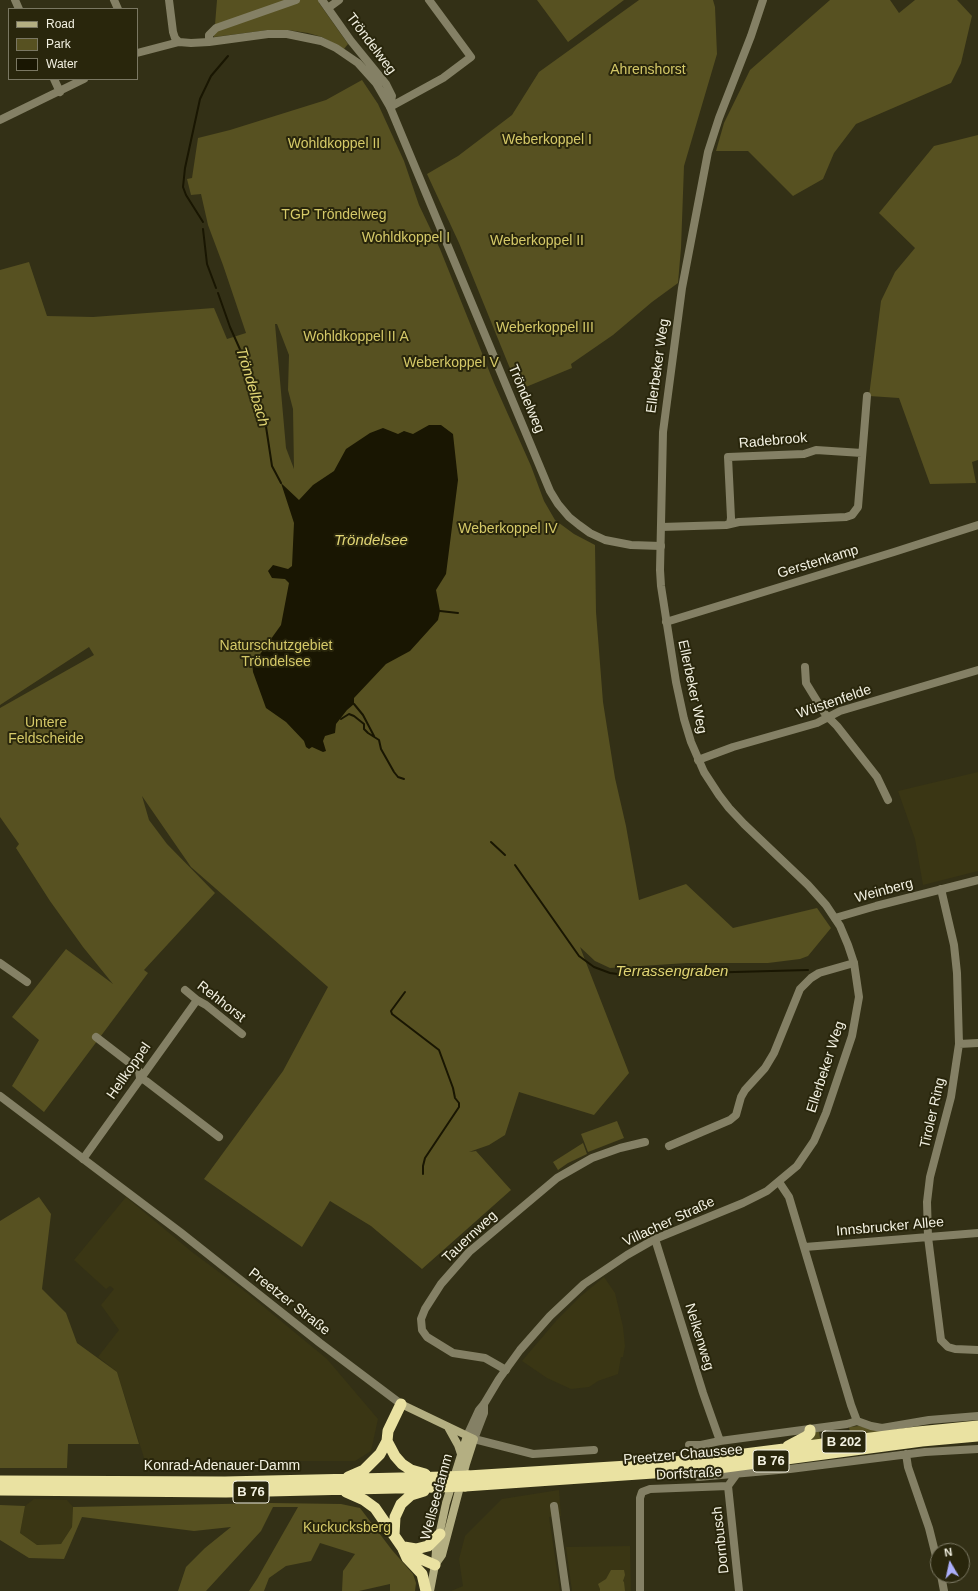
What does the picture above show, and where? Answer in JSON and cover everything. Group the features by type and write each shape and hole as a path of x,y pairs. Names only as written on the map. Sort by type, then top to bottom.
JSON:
{"highway":[{"path":"402,1404 388,1431 386,1441 380,1454 369,1466 340,1485 372,1505 402,1547 407,1558 422,1574 426,1591"},
{"name":"Preetzer Chaussee","path":"466,1481 770,1452 918,1432 978,1426"},
{"path":"770,1452 804,1439 809,1435 810,1430"},
{"name":"Preetzer Chaussee","path":"440,1480 466,1481 711,1469 915,1442 974,1438"},
{"path":"386,1441 395,1456 406,1467 440,1480"},
{"path":"662,1472 675,1477 698,1477"},
{"path":"394,1535 395,1517 401,1504 411,1495 440,1480"},
{"name":"Konrad-Adenauer-Damm","path":"0,1490 226,1492 440,1480"},
{"name":"Konrad-Adenauer-Damm","path":"0,1481 212,1482 340,1485"},
{"path":"402,1547 416,1549 428,1546 440,1534"},
{"path":"402,1547 421,1559 435,1565"}],"main road":[{"name":"Preetzer Straße","path":"402,1404 471,1438"},
{"path":"448,1427 458,1445 461,1454"},
{"name":"Wellseedamm","path":"430,1591 436,1550 446,1503 461,1454 471,1438"},
{"name":"Wellseedamm","path":"435,1565 442,1555 466,1464 471,1438"}],"street":[{"path":"169,0 173,32 179,42"},
{"path":"209,42 209,35 216,28 296,0"},
{"name":"Tröndelweg","path":"322,0 386,84 392,96 390,107"},
{"path":"328,8 339,0"},
{"path":"390,107 443,78 471,57 429,0"},
{"name":"Ellerbeker Weg","path":"763,0 751,36 718,118 708,152 680,301 663,432 661,581 666,622 684,719 698,760 719,795 744,824 808,885 826,905 845,937 854,963 859,997 852,1036 826,1113 814,1141 797,1166 779,1182"},
{"name":"Tröndelweg","path":"138,51 179,42 209,42 268,34 287,34 321,41 347,55 363,68 376,83 390,107 550,491 558,504 569,517 590,533 605,540 622,544 661,546"},
{"path":"54,80 60,92"},
{"path":"0,120 82,80"},
{"path":"661,527 726,525 852,516 858,507 867,396"},
{"name":"Radebrook","path":"730,524 728,457 804,454 816,450 862,453"},
{"name":"Gerstenkamp","path":"666,622 978,525"},
{"path":"805,667 806,683 825,714 877,777 888,800"},
{"name":"Wüstenfelde","path":"698,760 733,747 817,723 840,711 978,670"},
{"path":"941,889 978,880"},
{"name":"Weinberg","path":"835,918 941,889"},
{"name":"Tiroler Ring","path":"941,889 954,945 958,972 959,1044 951,1097 930,1177 927,1202 928,1237 941,1340 948,1347 955,1349 978,1350"},
{"path":"0,963 27,982"},
{"path":"669,1146 730,1120 736,1115 741,1096 765,1068 774,1053 800,989 811,978 820,973 854,963"},
{"name":"Rehhorst","path":"184,990 206,1005 242,1034"},
{"name":"Hellkoppel","path":"84,1159 140,1078 197,1000"},
{"path":"96,1037 135,1067 139,1071 140,1078 146,1080 220,1137"},
{"path":"959,1044 978,1043"},
{"name":"Preetzer Straße","path":"0,1096 186,1237 320,1343 402,1404"},
{"name":"Tauernweg","path":"506,1370 485,1358 453,1353 427,1337 422,1330 421,1319 433,1296 441,1284 469,1252 557,1178 592,1158 620,1148 645,1142"},
{"path":"779,1182 789,1197 805,1247 850,1405 857,1421 882,1428 934,1420 978,1416"},
{"name":"Villacher Straße","path":"471,1438 479,1410 506,1370 538,1329 573,1294 597,1274 627,1255 655,1240 743,1203 767,1191 779,1182"},
{"name":"Innsbrucker Allee","path":"805,1247 978,1233"},
{"name":"Nelkenweg","path":"655,1240 716,1433 720,1441"},
{"name":"Preetzer Chaussee","path":"689,1445 701,1445 720,1441 810,1430 857,1421"},
{"name":"Preetzer Straße","path":"471,1438 533,1454 594,1450"},
{"name":"Preetzer Chaussee","path":"698,1477 906,1454 978,1448"},
{"path":"906,1454 908,1467 933,1543"},
{"name":"Dorfstraße","path":"640,1591 640,1498 642,1492 650,1489 728,1486 736,1474"},
{"name":"Dornbusch","path":"728,1486 739,1591"},
{"path":"554,1506 566,1591"}],"shaded area":[{"path":"978,772 978,871 923,885 915,839 898,791"},
{"path":"126,1197 192,1252 247,1293 327,1359 378,1419 371,1451 355,1461 145,1461 117,1372 98,1357 119,1330 101,1305 114,1289 110,1286 106,1289 74,1260"},
{"path":"604,1277 615,1293 623,1327 625,1346 623,1357 621,1357 618,1374 598,1381 589,1387 571,1389 547,1378 522,1361 556,1321 581,1296"},
{"path":"559,1490 561,1516 549,1517 560,1591 451,1591 463,1586 459,1559 465,1536 502,1499"},
{"path":"34,1499 67,1500 73,1507 72,1527 61,1544 37,1545 20,1533 25,1506"},
{"path":"630,1546 631,1591 572,1591 566,1547"}],"green space":[{"path":"217,0 319,0 319,3 348,44 344,49 322,37 288,30 268,30 214,37"},
{"path":"537,0 624,0 568,42"},
{"path":"639,0 713,0 715,7 717,54 684,166 681,248 678,283 652,302 613,335 571,364 572,368 521,389 509,366 459,243 427,174 458,156 512,115 539,72"},
{"path":"830,0 890,0 899,13 915,0 957,0 972,16 961,63 951,83 856,124 834,153 823,179 793,196 748,151 716,151 724,123 750,70"},
{"path":"362,80 378,104 404,161 419,205 440,249 494,383 531,466 544,501 555,520 574,534 595,545 596,612 603,702 615,778 626,826 639,900 686,884 733,928 817,908 831,928 808,956 800,959 768,963 687,963 610,968 595,961 580,947 629,1073 594,1115 519,1092 505,1135 489,1145 469,1152 476,1151 511,1190 422,1269 371,1226 330,1201 302,1247 204,1179 283,1071 328,987 191,867 142,796 149,820 167,844 215,893 144,970 148,973 44,1112 12,1086 39,1040 12,1017 66,949 113,984 83,947 50,901 16,848 19,844 0,817 0,708 94,655 89,647 0,705 0,270 29,262 47,316 93,317 214,308 227,339 246,333 208,225 201,194 191,195 187,179 192,178 198,138 230,130 326,100","holes":["275,324 277,324 289,355 288,390 293,409 294,469 286,448"]},
{"path":"978,135 978,460 972,462 976,483 930,484 899,398 869,396 881,301 895,272 915,248 879,213 934,146"},
{"path":"617,1121 624,1138 588,1152 581,1134"},
{"path":"583,1143 587,1154 568,1163 558,1170 553,1162"},
{"path":"39,1197 51,1214 42,1289 66,1313 77,1343 117,1372 139,1444 68,1444 67,1468 0,1468 0,1221"},
{"path":"859,1426 884,1431 803,1442 808,1440 816,1432 819,1432 820,1438 850,1433 849,1427"},
{"name":"Kuckucksberg","path":"271,1503 341,1504 360,1508 392,1550 413,1574 416,1583 415,1591 390,1591 390,1584 359,1591 342,1591 343,1571 355,1554 320,1543 311,1561 286,1566 269,1578 264,1591 249,1591 298,1507 273,1507 261,1531 206,1591 178,1591 186,1567 205,1548 231,1527 194,1531 82,1517 64,1559 29,1558 0,1540 0,1505 25,1506 20,1533 37,1545 61,1544 72,1527 73,1507"},
{"path":"611,1570 624,1570 625,1575 623,1581 625,1591 600,1591 598,1584 606,1579"}],"water":[{"name":"Tröndelsee","path":"429,425 441,425 453,434 458,480 446,574 436,590 440,611 438,620 410,651 386,664 354,698 354,704 336,724 335,733 325,736 323,741 326,751 323,752 312,747 309,749 306,747 304,741 286,722 266,708 253,672 252,662 258,657 281,625 289,583 285,579 272,578 268,571 273,565 288,569 292,566 294,523 281,483 299,500 313,485 334,471 346,449 370,433 383,428 398,434 404,431 413,434"}],"waterway":[{"name":"Tröndelbach","path":"203,222 186,195 183,187 185,168 200,99 211,76 228,56"},
{"name":"Tröndelbach","path":"203,229 207,264 216,288"},
{"name":"Tröndelbach","path":"218,293 230,327 251,374 265,420 272,466 281,483"},
{"path":"440,611 458,613"},
{"path":"354,704 363,715 374,736"},
{"name":"Terrassengraben","path":"341,719 349,714 364,724 364,729 379,740 381,749 394,772 398,777 404,779"},
{"name":"Terrassengraben","path":"491,842 505,855"},
{"name":"Terrassengraben","path":"515,865 579,956 594,967 610,973 625,975 808,970"},
{"path":"405,992 391,1011 392,1014 439,1050 453,1088 455,1098 459,1103 459,1107 425,1158 423,1174"}],"park label":[{"name":"Ahrenshorst","path":"648,70"},
{"name":"Weberkoppel I","path":"547,140"},
{"name":"Wohldkoppel II","path":"334,144"},
{"name":"TGP Tröndelweg","path":"334,215"},
{"name":"Wohldkoppel I","path":"406,238"},
{"name":"Weberkoppel II","path":"537,241"},
{"name":"Weberkoppel III","path":"545,328"},
{"name":"Wohldkoppel II A","path":"356,337"},
{"name":"Weberkoppel V","path":"451,363"},
{"name":"Weberkoppel IV","path":"508,529"},
{"name":"Naturschutzgebiet Tröndelsee","path":"276,654"},
{"name":"Untere Feldscheide","path":"46,732"}]}
